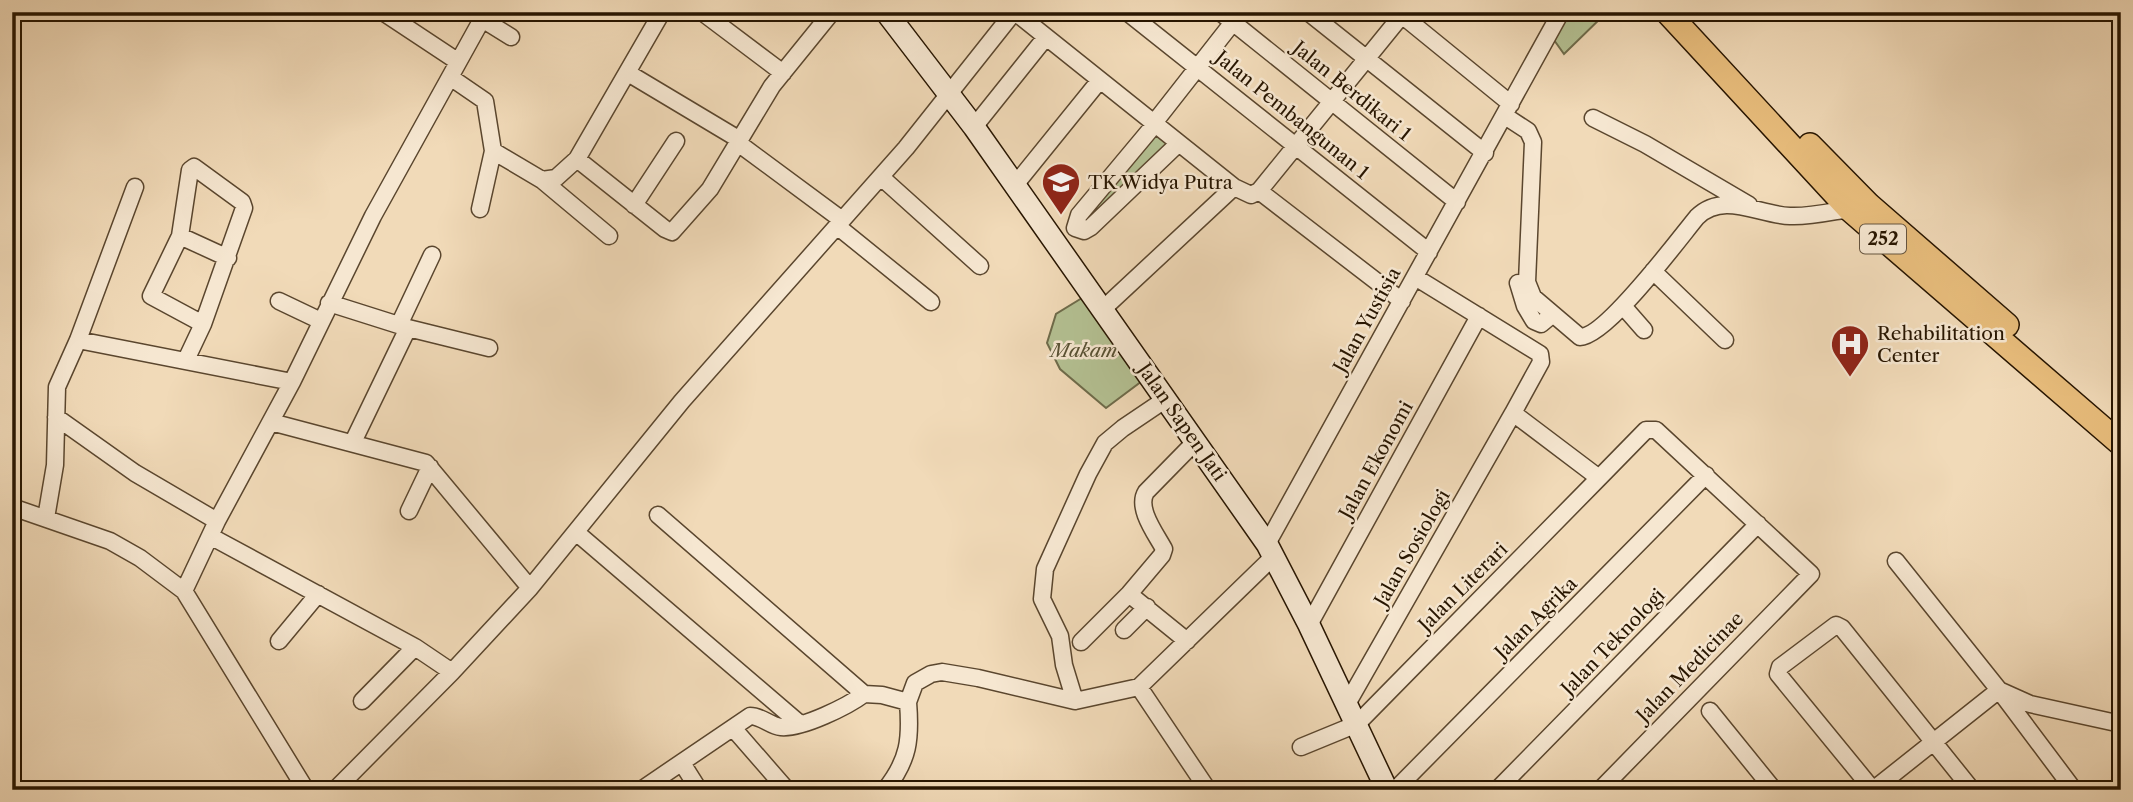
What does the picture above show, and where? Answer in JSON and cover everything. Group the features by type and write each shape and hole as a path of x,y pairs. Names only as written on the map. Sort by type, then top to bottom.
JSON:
{"main road":[{"name":"252","path":"1667,12 1849,209 2121,444"},
{"name":"252","path":"1686,12 1869,205 2121,423"}],"street":[{"path":"383,12 457,61"},
{"path":"542,180 556,178 577,159 662,12"},
{"path":"702,12 783,73"},
{"path":"577,159 664,229 672,232 710,190 762,100 832,12"},
{"name":"Jalan Sapen Jati","path":"886,12 974,127 1270,550 1309,625 1387,790"},
{"path":"335,790 452,672 530,588 682,401 881,177 1015,12 1234,187 1251,195 1259,191 1400,14 1504,118 1528,131 1533,142 1527,282 1533,297 1548,318 1578,336 1585,337 1623,306 1705,210 1720,204 1737,205 1797,216 1849,209"},
{"name":"Jalan Pembangunan 1","path":"1128,12 1429,252"},
{"path":"1308,12 1485,153"},
{"name":"Jalan Yustisia","path":"1139,687 1187,641 1270,550 1402,301 1561,12"},
{"path":"184,590 213,529 292,382 356,248 484,15 511,37"},
{"path":"1179,143 1091,227 1084,231 1076,228 1079,215 1154,123 1231,16"},
{"name":"Jalan Berdikari 1","path":"1231,16 1332,102 1457,202"},
{"path":"974,127 1046,37"},
{"path":"628,73 739,141 931,302"},
{"path":"450,77 485,100 494,151 480,209"},
{"path":"1015,185 1100,80"},
{"path":"1593,118 1645,144 1760,211"},
{"path":"634,205 676,141"},
{"path":"494,151 542,180 609,236"},
{"path":"186,360 203,324 244,210 243,204 195,167 190,170 180,236 151,296 203,324"},
{"path":"881,177 980,266"},
{"path":"46,518 55,465 57,387 78,340 135,187"},
{"path":"1103,309 1234,187"},
{"path":"1259,191 1402,301"},
{"path":"180,236 228,258"},
{"path":"353,442 432,255"},
{"path":"1653,271 1725,341"},
{"path":"1415,277 1479,316"},
{"path":"279,301 321,321"},
{"path":"329,303 403,327 489,348"},
{"path":"1623,306 1644,330"},
{"name":"Jalan Sosiologi","path":"1347,704 1513,413 1542,357 1479,316"},
{"name":"Jalan Ekonomi","path":"1309,625 1479,316"},
{"path":"78,340 292,382"},
{"path":"1075,701 1064,665 1060,636 1042,599 1045,569 1105,443 1166,399"},
{"path":"1513,413 1599,478"},
{"path":"56,417 213,529 318,594 415,646 452,672"},
{"path":"271,422 423,462 530,588"},
{"name":"Jalan Literari","path":"1357,724 1646,430 1657,430 1661,433 1706,475"},
{"path":"1081,642 1129,594 1164,551 1144,509 1144,495 1195,442"},
{"path":"409,511 430,467"},
{"path":"1706,475 1758,524"},
{"name":"Jalan Agrika","path":"1395,790 1706,475"},
{"path":"12,508 110,541 141,558 184,590 306,790"},
{"path":"658,515 863,694 882,695 908,702"},
{"name":"Jalan Medicinae","path":"1600,790 1811,573 1758,524"},
{"name":"Jalan Teknologi","path":"1497,790 1758,524"},
{"path":"577,533 799,723"},
{"path":"1896,561 1999,690 2074,790"},
{"path":"279,641 318,594"},
{"path":"1129,594 1187,641"},
{"path":"1124,630 1147,607"},
{"path":"1972,790 1933,742 1839,626 1834,626 1778,671 1780,677 1873,790 1933,742 1999,690"},
{"path":"362,701 415,646"},
{"path":"885,790 909,744 911,732 908,702 915,683 931,674 942,672 1075,701 1139,687 1208,790"},
{"path":"1999,690 2030,704 2121,724"},
{"path":"641,790 754,716 779,727 799,723 825,716 849,705 863,694"},
{"path":"1710,711 1774,790"},
{"path":"1301,747 1357,724"},
{"path":"733,728 787,790"},
{"path":"682,763 699,790"}],"green space":[{"path":"1570,12 1607,12 1564,54 1554,40"},
{"path":"1155,129 1173,144 1088,227 1078,222"},
{"name":"Makam","path":"1082,298 1142,381 1106,408 1060,369 1047,343 1056,314"}],"place":[{"name":"TK Widya Putra","path":"1061,216"},
{"name":"Rehabilitation Center","path":"1850,378"}]}
